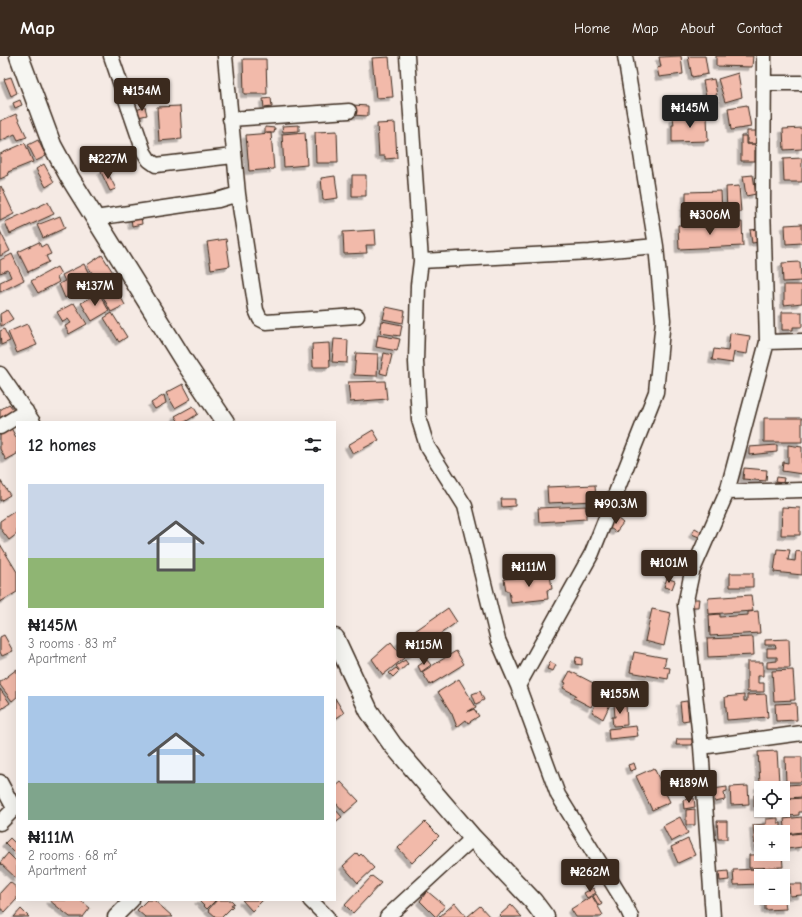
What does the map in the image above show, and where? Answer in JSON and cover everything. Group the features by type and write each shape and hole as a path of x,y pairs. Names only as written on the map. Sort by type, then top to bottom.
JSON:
{"street":[{"path":"19,56 52,145 95,218 184,361 224,421"},
{"path":"111,56 144,152 149,160 156,165 233,156"},
{"path":"225,56 233,156 238,194 256,310 260,319 266,322 357,316"},
{"path":"406,56 421,261 418,285 416,362 419,420 427,446 465,506 498,640 518,686 558,795 624,902 631,917"},
{"path":"518,686 592,553 656,392 662,320 656,246 625,56"},
{"path":"713,917 701,747 685,605 692,572 728,492 767,342 763,205 764,56"},
{"path":"764,83 802,83"},
{"path":"230,119 349,112"},
{"path":"95,218 218,200 238,194"},
{"path":"421,261 590,252 656,246"},
{"path":"767,342 802,341"},
{"path":"0,374 30,416 16,421"},
{"path":"0,427 16,421"},
{"path":"728,492 802,490"},
{"path":"336,640 369,711 392,744 473,838 533,901 545,917"},
{"path":"701,747 802,733"},
{"path":"0,782 16,807 0,823"},
{"path":"387,917 473,838"},
{"path":"115,917 131,901"},
{"path":"311,901 327,917"}],"building":[{"path":"681,56 683,74 659,77 657,68 661,67 659,57"},
{"path":"688,56 705,56 708,74 692,77"},
{"path":"716,56 753,56 752,67 716,66"},
{"path":"389,57 393,97 376,98 372,58"},
{"path":"243,59 266,59 267,94 244,94"},
{"path":"738,73 742,97 725,102 718,79"},
{"path":"11,77 17,93 11,96 4,79"},
{"path":"714,79 717,95 706,97 703,81"},
{"path":"271,98 272,107 264,108 263,99"},
{"path":"20,100 22,105 15,108 13,103"},
{"path":"353,105 368,106 368,116 352,115"},
{"path":"747,105 751,127 731,130 728,108"},
{"path":"180,106 182,139 159,141 157,107"},
{"path":"145,107 147,115 138,117 136,110"},
{"path":"16,114 27,137 18,140 15,134 0,141 0,121"},
{"path":"707,116 708,141 672,142 672,125 674,125 673,117"},
{"path":"395,123 397,158 385,159 385,156 379,156 377,124"},
{"path":"299,125 299,131 283,132 282,126"},
{"path":"265,127 275,128 274,133 265,133"},
{"path":"802,128 802,149 784,150 783,129"},
{"path":"337,131 338,163 316,163 315,132"},
{"path":"747,131 757,131 757,144 747,144"},
{"path":"305,132 307,165 284,167 282,134"},
{"path":"271,133 274,169 249,171 246,135"},
{"path":"741,136 746,136 746,144 755,144 755,161 741,161"},
{"path":"38,140 46,156 36,161 28,145"},
{"path":"25,143 33,162 8,172 9,175 0,179 0,154"},
{"path":"802,158 802,182 784,182 783,159"},
{"path":"44,164 54,182 46,187 36,169"},
{"path":"106,169 116,189 110,191 101,172"},
{"path":"352,175 366,175 366,196 352,196"},
{"path":"753,175 756,194 746,196 743,176"},
{"path":"335,176 338,198 323,200 321,178"},
{"path":"1,186 14,214 0,221 0,187"},
{"path":"739,186 741,212 727,213 726,187"},
{"path":"721,191 722,212 684,214 684,207 686,207 686,192"},
{"path":"48,202 54,214 10,234 5,222"},
{"path":"60,216 65,228 43,238 37,225"},
{"path":"141,216 142,224 132,226 131,218"},
{"path":"742,222 743,246 679,249 678,225"},
{"path":"802,224 802,243 786,244 785,225"},
{"path":"758,229 760,242 752,243 750,230"},
{"path":"375,230 376,245 366,245 367,253 344,254 343,232"},
{"path":"0,231 10,251 0,256"},
{"path":"226,239 230,266 211,269 207,242"},
{"path":"39,242 41,247 46,244 51,254 46,256 49,262 28,272 18,252"},
{"path":"12,254 24,280 0,292 0,282 11,277 8,270 0,273 0,260"},
{"path":"102,255 114,274 99,284 87,265"},
{"path":"800,262 801,281 783,282 782,263"},
{"path":"84,264 94,284 65,298 59,284 65,281 62,275"},
{"path":"57,267 61,274 57,277 59,282 38,293 31,281"},
{"path":"784,285 802,285 802,303 784,305"},
{"path":"115,286 125,305 111,312 101,293"},
{"path":"99,293 109,311 92,321 81,303"},
{"path":"74,303 87,324 69,334 65,326 71,323 68,319 63,322 57,312"},
{"path":"386,307 405,311 403,323 383,319"},
{"path":"7,310 13,319 1,326 0,314"},
{"path":"782,312 802,312 802,327 793,327 793,330 782,330"},
{"path":"112,313 127,337 119,342 104,318"},
{"path":"382,321 402,325 400,336 380,333"},
{"path":"27,324 37,345 17,353 8,332"},
{"path":"4,329 10,341 1,345 0,331"},
{"path":"730,333 750,336 747,354 734,352 732,363 712,360 714,349 728,351"},
{"path":"378,335 400,339 397,351 376,347"},
{"path":"334,339 348,340 347,363 332,362"},
{"path":"329,343 330,367 313,367 312,344"},
{"path":"356,353 378,354 377,376 354,375"},
{"path":"384,353 392,355 387,375 380,373"},
{"path":"385,381 387,399 350,402 348,382"},
{"path":"183,384 191,399 175,408 166,393"},
{"path":"164,395 166,403 155,409 151,403"},
{"path":"9,404 14,410 3,418 0,418 0,410"},
{"path":"193,406 198,414 187,421 178,421 175,416"},
{"path":"764,418 802,418 802,442 764,442"},
{"path":"11,428 16,437 16,455 6,460 0,449 0,434"},
{"path":"373,430 379,440 353,454 348,445"},
{"path":"777,445 777,452 749,455 749,447"},
{"path":"788,445 802,447 802,474 782,471 783,462 788,463"},
{"path":"744,468 767,470 766,481 743,479"},
{"path":"776,477 784,478 783,483 775,482"},
{"path":"0,480 10,495 0,501"},
{"path":"595,485 596,501 548,503 547,487"},
{"path":"501,499 515,499 515,506 502,507"},
{"path":"586,506 586,510 589,510 589,514 586,514 586,519 539,522 538,508"},
{"path":"782,507 800,508 800,535 781,535"},
{"path":"15,511 16,535 9,540 0,528 0,521"},
{"path":"616,517 623,523 616,532 608,527"},
{"path":"695,528 702,532 699,537 692,534"},
{"path":"0,544 16,570 16,593 0,602"},
{"path":"777,549 790,550 788,560 795,561 796,551 802,552 802,575 774,572"},
{"path":"730,573 753,573 753,587 730,587"},
{"path":"550,574 552,589 547,590 548,599 511,603 509,591 506,591 504,579"},
{"path":"667,578 675,581 672,589 664,587"},
{"path":"751,595 753,611 709,614 708,598"},
{"path":"692,599 699,599 698,607 692,607"},
{"path":"448,608 457,622 409,656 399,642"},
{"path":"652,609 671,613 664,646 645,641"},
{"path":"758,611 760,633 710,636 709,615 720,614 720,617 748,615 748,612"},
{"path":"4,635 13,651 2,656 0,652 0,637"},
{"path":"753,637 754,655 708,657 707,639"},
{"path":"789,639 790,668 767,668 767,662 777,661 777,657 767,657 767,648 776,648 775,645 765,645 765,640"},
{"path":"391,642 404,658 383,675 372,659"},
{"path":"456,651 464,664 430,685 422,672"},
{"path":"634,652 666,658 664,667 670,668 668,679 630,672"},
{"path":"576,657 582,658 582,665 575,664"},
{"path":"405,660 408,664 400,671 396,666"},
{"path":"427,660 431,665 421,672 418,666"},
{"path":"550,662 556,665 553,671 547,669"},
{"path":"747,662 763,662 763,676 758,676 758,683 764,683 764,692 747,692"},
{"path":"396,668 399,671 393,677 389,673"},
{"path":"16,670 16,698 12,701 0,685 0,682"},
{"path":"793,670 795,700 774,701 772,671"},
{"path":"570,671 601,687 591,707 574,698 576,695 563,688 566,683 564,682"},
{"path":"459,679 476,707 467,712 474,709 479,716 468,723 466,720 457,727 452,714 438,692"},
{"path":"0,689 10,703 0,710"},
{"path":"602,690 614,696 603,719 592,712"},
{"path":"480,691 484,700 476,704 472,694"},
{"path":"766,694 768,717 727,720 725,697 744,695 744,701 747,701 747,695"},
{"path":"336,700 344,713 336,718"},
{"path":"687,701 689,720 682,721 680,702"},
{"path":"626,703 627,725 613,726 612,717 615,717 614,704"},
{"path":"796,703 797,720 776,721 775,704"},
{"path":"636,726 638,736 609,739 608,729"},
{"path":"677,739 692,739 692,745 676,745"},
{"path":"777,751 779,781 760,781 758,752"},
{"path":"785,757 802,757 802,782 786,781"},
{"path":"634,763 636,769 630,771 628,765"},
{"path":"654,768 670,802 652,810 636,776"},
{"path":"341,782 359,801 345,813 336,803 336,786"},
{"path":"802,784 802,797 790,798 790,785"},
{"path":"748,786 749,804 731,805 730,787"},
{"path":"727,787 727,791 724,792 725,800 715,802 713,789"},
{"path":"694,798 695,807 684,809 683,800"},
{"path":"802,798 802,812 799,812 799,815 790,816 790,799"},
{"path":"695,809 695,825 686,825 686,810"},
{"path":"336,810 342,817 336,821"},
{"path":"680,817 688,833 671,842 663,826"},
{"path":"802,817 802,832 790,834 790,825 785,825 784,819"},
{"path":"778,818 778,823 781,823 781,825 754,825 754,837 753,825 766,824 766,819"},
{"path":"717,821 727,821 727,839 718,839"},
{"path":"425,822 439,836 412,863 398,848"},
{"path":"802,833 802,847 790,849 790,834"},
{"path":"10,838 15,843 16,842 16,854 5,843"},
{"path":"688,839 695,855 678,863 671,847"},
{"path":"8,853 16,861 16,878 0,863"},
{"path":"357,853 359,856 361,854 374,868 358,883 343,866"},
{"path":"749,855 754,855 754,861 783,861 783,867 749,868"},
{"path":"754,869 754,884 734,885 733,870"},
{"path":"728,871 729,880 720,881 719,872"},
{"path":"372,876 381,883 353,913 345,905"},
{"path":"10,882 16,887 16,900 5,912 0,908 0,893"},
{"path":"790,884 802,884 802,895 790,896"},
{"path":"593,888 596,893 587,898 584,893"},
{"path":"427,891 445,906 436,917 420,901"},
{"path":"596,894 602,904 599,906 593,896"},
{"path":"592,896 603,915 601,917 576,917 571,909"},
{"path":"50,901 81,901 90,908 83,917 70,917"},
{"path":"146,901 155,901 173,917 145,917 137,910"},
{"path":"199,901 215,901 207,909"},
{"path":"216,901 232,901 234,903 222,917 216,917 208,910"},
{"path":"243,901 262,901 252,911"},
{"path":"455,903 467,917 439,917"},
{"path":"511,905 522,917 502,917 500,915"},
{"path":"765,905 786,905 786,909 765,910"},
{"path":"480,906 490,917 467,917"},
{"path":"21,909 29,917 14,917"}]}
